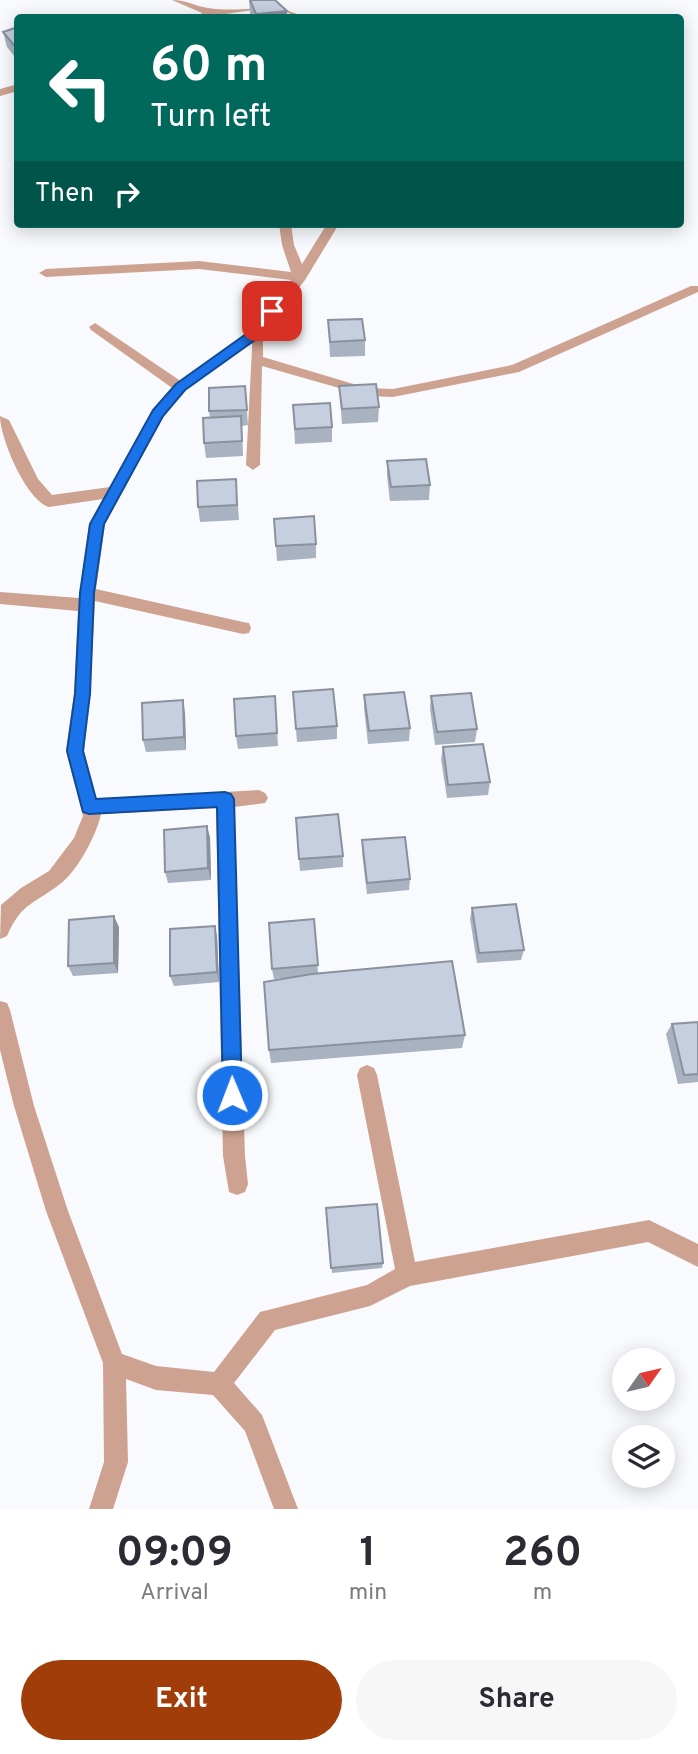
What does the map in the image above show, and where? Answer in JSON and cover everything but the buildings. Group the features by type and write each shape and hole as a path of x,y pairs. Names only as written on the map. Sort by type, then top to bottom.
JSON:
{"street":[{"path":"177,0 209,14"},
{"path":"217,14 272,4 286,6 296,14"},
{"path":"286,228 288,245 300,277"},
{"path":"0,930 4,913 56,877 81,843 92,816 75,751 82,694 87,599 97,524 158,413 180,387 257,332 300,277 331,228"},
{"path":"46,273 199,265 300,277"},
{"path":"0,421 33,482 49,501 114,492"},
{"path":"0,453 16,448"},
{"path":"0,598 87,599 243,628"},
{"path":"89,807 259,798"},
{"path":"225,799 234,1156 237,1184"},
{"path":"0,1010 23,1106 57,1211 114,1363 116,1462 101,1509"},
{"path":"367,1074 407,1275"},
{"path":"219,1384 268,1320 370,1295 407,1275 649,1231 698,1255"},
{"path":"114,1363 156,1378 219,1384 254,1423 286,1509"}],"lane":[{"path":"257,360 367,392 393,393 515,369 695,289"},
{"path":"95,327 180,387"},
{"path":"253,465 257,332"}],"route":[{"path":"232,1095 225,799 89,807 75,751 82,694 87,593 97,524 158,413 180,387 216,364 257,332 272,311"}]}
